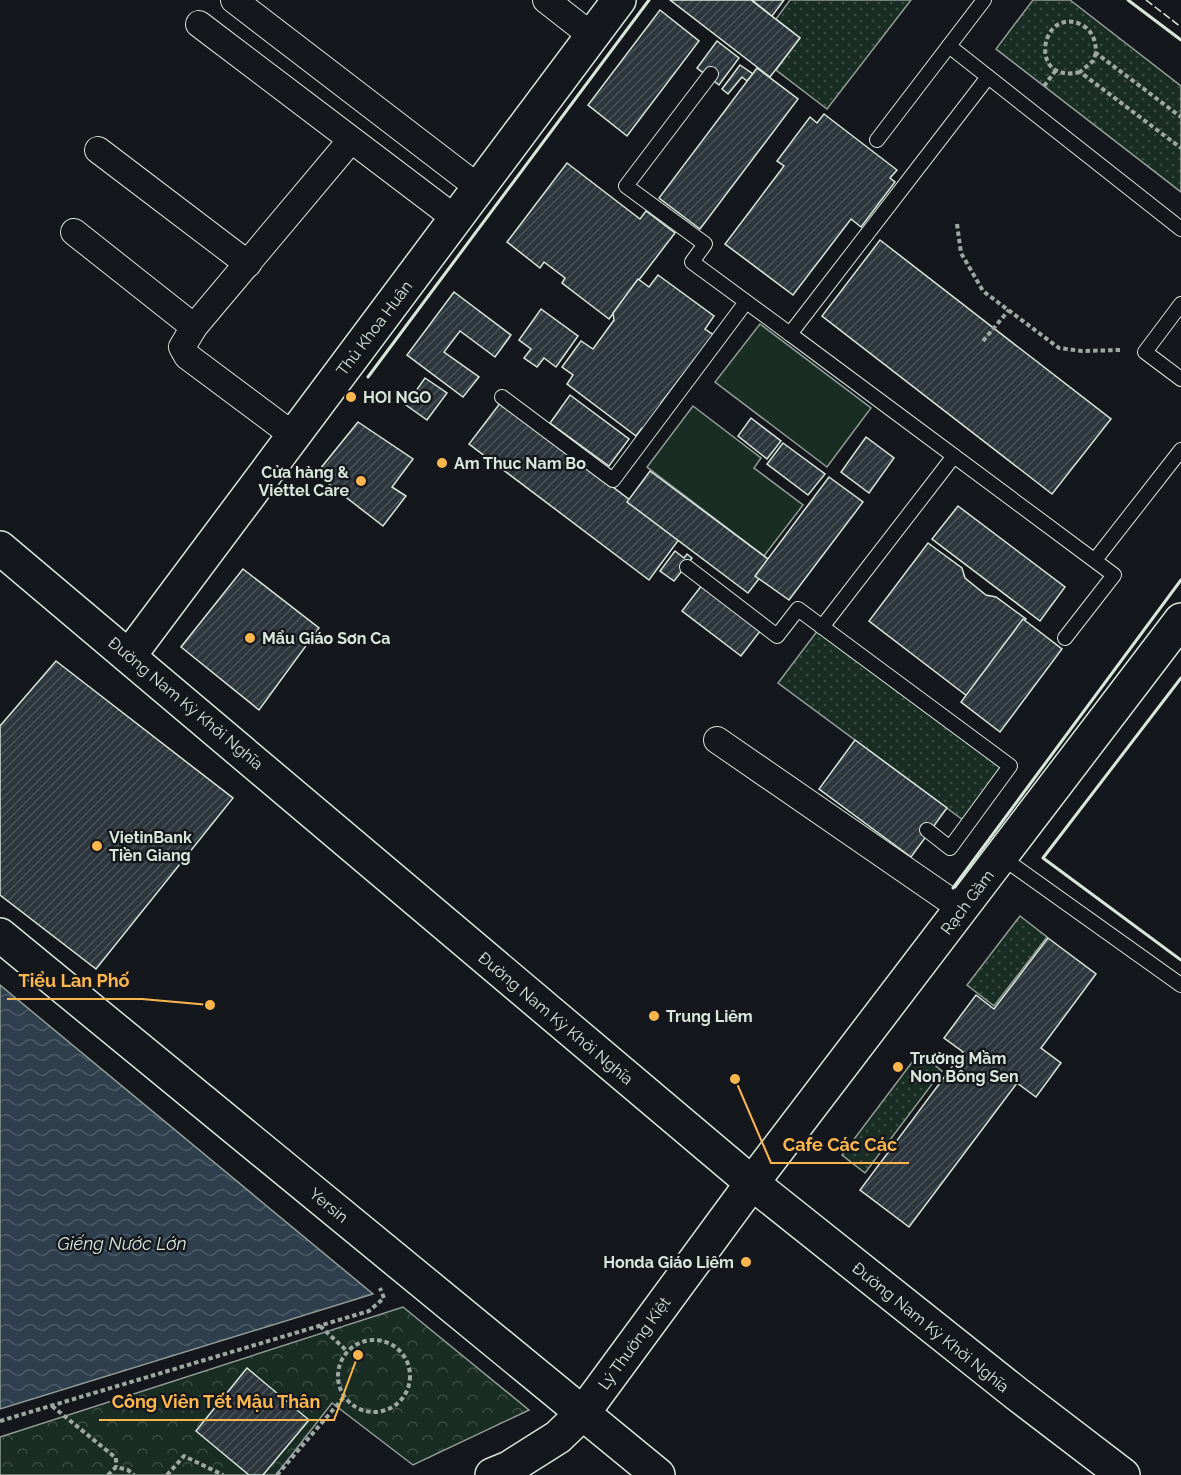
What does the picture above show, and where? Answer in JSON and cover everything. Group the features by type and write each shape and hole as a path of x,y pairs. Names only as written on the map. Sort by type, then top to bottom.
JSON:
{"main road":[{"name":"Thủ Khoa Huân","path":"129,656 619,0"},
{"name":"Đường Nam Kỳ Khởi Nghĩa","path":"0,548 752,1183 1017,1394 1123,1475"},
{"name":"Rạch Gầm","path":"752,1183 1181,620"},
{"name":"Yersin","path":"0,935 657,1475"},
{"name":"Lý Thường Kiệt","path":"492,1475 508,1468 558,1437 583,1413 752,1183"}],"street":[{"path":"234,0 479,188"},
{"path":"546,0 592,36"},
{"path":"199,24 456,219"},
{"path":"294,436 187,356 182,347 194,327 351,140"},
{"path":"98,150 248,264"},
{"path":"74,232 194,327"},
{"path":"717,740 962,909"}],"lane":[{"path":"877,140 984,0"},
{"path":"949,46 1181,229"},
{"path":"711,74 626,186 705,244 692,262 1114,575 1065,638"},
{"path":"790,334 988,77"},
{"path":"502,397 612,480 746,302"},
{"path":"1181,304 1145,352 1181,379"},
{"path":"1095,560 1181,450"},
{"path":"822,627 954,456"},
{"path":"687,567 777,636 798,609 1010,766 950,848 927,830"},
{"path":"1000,856 1181,985"}],"path":[{"path":"1073,22 1088,29 1093,36 1096,53 1093,61 1080,72 1072,74 1056,70 1049,64 1044,48 1046,39 1056,26 1073,22"},
{"path":"1096,53 1181,117"},
{"path":"1044,86 1056,70"},
{"path":"1080,72 1181,148"},
{"path":"957,224 961,253 983,291 1059,348 1082,351 1120,350"},
{"path":"983,341 1009,310"},
{"path":"0,1421 369,1311 384,1298 376,1279"},
{"path":"320,1326 347,1351"},
{"path":"368,1340 391,1343 400,1350 407,1360 410,1383 406,1394 398,1403 388,1410 376,1413 364,1412 344,1397 338,1386 337,1374 340,1362 347,1351 356,1344 368,1340"},
{"path":"277,1475 344,1397"},
{"path":"52,1406 116,1458 116,1467 108,1475"},
{"path":"167,1475 184,1456 223,1475"},
{"path":"116,1467 128,1470 134,1475"}],"green space":[{"path":"790,0 911,0 827,109 776,70 800,38 776,19"},
{"path":"1033,0 1070,0 1181,86 1181,192 996,49"},
{"path":"760,324 871,408 827,467 715,382"},
{"path":"693,406 761,458 754,468 803,505 764,556 647,467"},
{"path":"821,626 1005,762 963,820 778,683"},
{"path":"1020,916 1047,937 994,1006 967,985"},
{"path":"919,1053 942,1071 865,1173 842,1155"},
{"path":"403,1307 529,1410 413,1465 332,1403 276,1475 0,1475 0,1437"}],"water":[{"name":"Giếng Nước Lớn","path":"0,985 373,1294 0,1409"}],"building":[{"path":"670,0 751,0 800,38 770,77"},
{"path":"752,0 784,0 772,16"},
{"path":"660,10 699,41 627,136 588,105"},
{"path":"717,41 739,58 719,85 697,68"},
{"path":"740,65 753,74 747,81 742,77 728,94 722,89"},
{"path":"757,68 798,99 700,229 659,198"},
{"path":"824,114 897,170 890,178 895,182 861,227 851,219 793,295 725,244 784,166 777,161 810,117 817,123"},
{"path":"567,163 640,219 646,211 675,233 609,319 562,283 565,278 544,262 540,268 507,242"},
{"path":"880,240 1111,419 1052,494 822,316"},
{"path":"658,275 714,316 705,329 718,338 691,374 684,373 661,403 671,411 653,436 642,428 636,436 567,384 573,375 562,367 581,341 593,349 614,320 613,313 638,279 649,287"},
{"path":"454,292 511,335 495,357 460,331 444,352 479,377 463,397 407,355"},
{"path":"541,309 578,336 556,367 544,358 537,367 524,358 531,349 519,340"},
{"path":"425,378 447,393 427,420 406,405"},
{"path":"570,395 629,439 609,466 550,423"},
{"path":"501,402 680,538 649,580 469,444"},
{"path":"751,418 781,441 767,459 738,436"},
{"name":"Cửa hàng & Viettel Care","path":"358,422 413,459 392,487 406,496 383,526 316,474"},
{"path":"866,437 894,458 869,493 841,472"},
{"path":"783,443 825,474 808,495 767,464"},
{"path":"650,471 772,562 748,593 627,502"},
{"path":"829,477 863,502 789,600 755,576"},
{"path":"958,506 1065,587 1040,621 932,539"},
{"path":"928,543 962,568 965,578 986,595 996,597 1026,619 967,696 869,621"},
{"path":"675,551 684,558 687,554 692,558 674,581 660,571"},
{"name":"Mẩu Giáo Sơn Ca","path":"243,569 319,628 259,710 181,647"},
{"path":"702,585 761,630 741,656 682,611"},
{"path":"1023,619 1062,649 1000,732 961,702"},
{"name":"VietinBank Tiền Giang","path":"56,661 233,798 96,969 0,895 0,726"},
{"path":"855,740 947,808 911,857 819,789"},
{"path":"1048,938 1096,974 1041,1048 1061,1063 1036,1097 1017,1083 909,1227 860,1190 963,1052 944,1038 976,995 994,1009"},
{"path":"247,1368 309,1420 263,1475 249,1475 196,1431"}],"fence":[{"path":"1146,0 1181,27"}],"wall":[{"path":"368,377 649,0"},
{"path":"1128,0 1181,40"},
{"path":"953,888 1181,580"},
{"path":"1181,678 1043,858 1181,960"}],"place":[{"name":"HOI NGO","path":"351,397"},
{"name":"Am Thuc Nam Bo","path":"442,463"},
{"name":"Cửa hàng & Viettel Care","path":"361,481"},
{"name":"Mẩu Giáo Sơn Ca","path":"250,638"},
{"name":"VietinBank Tiền Giang","path":"97,846"},
{"name":"Tiểu Lan Phố","path":"210,1005"},
{"name":"Trung Liêm","path":"654,1016"},
{"name":"Trường Mầm Non Bông Sen","path":"898,1067"},
{"name":"Cafe Các Các","path":"735,1079"},
{"name":"Honda Giáo Liêm","path":"746,1262"},
{"name":"Công Viên Tết Mậu Thân","path":"358,1355"}]}
